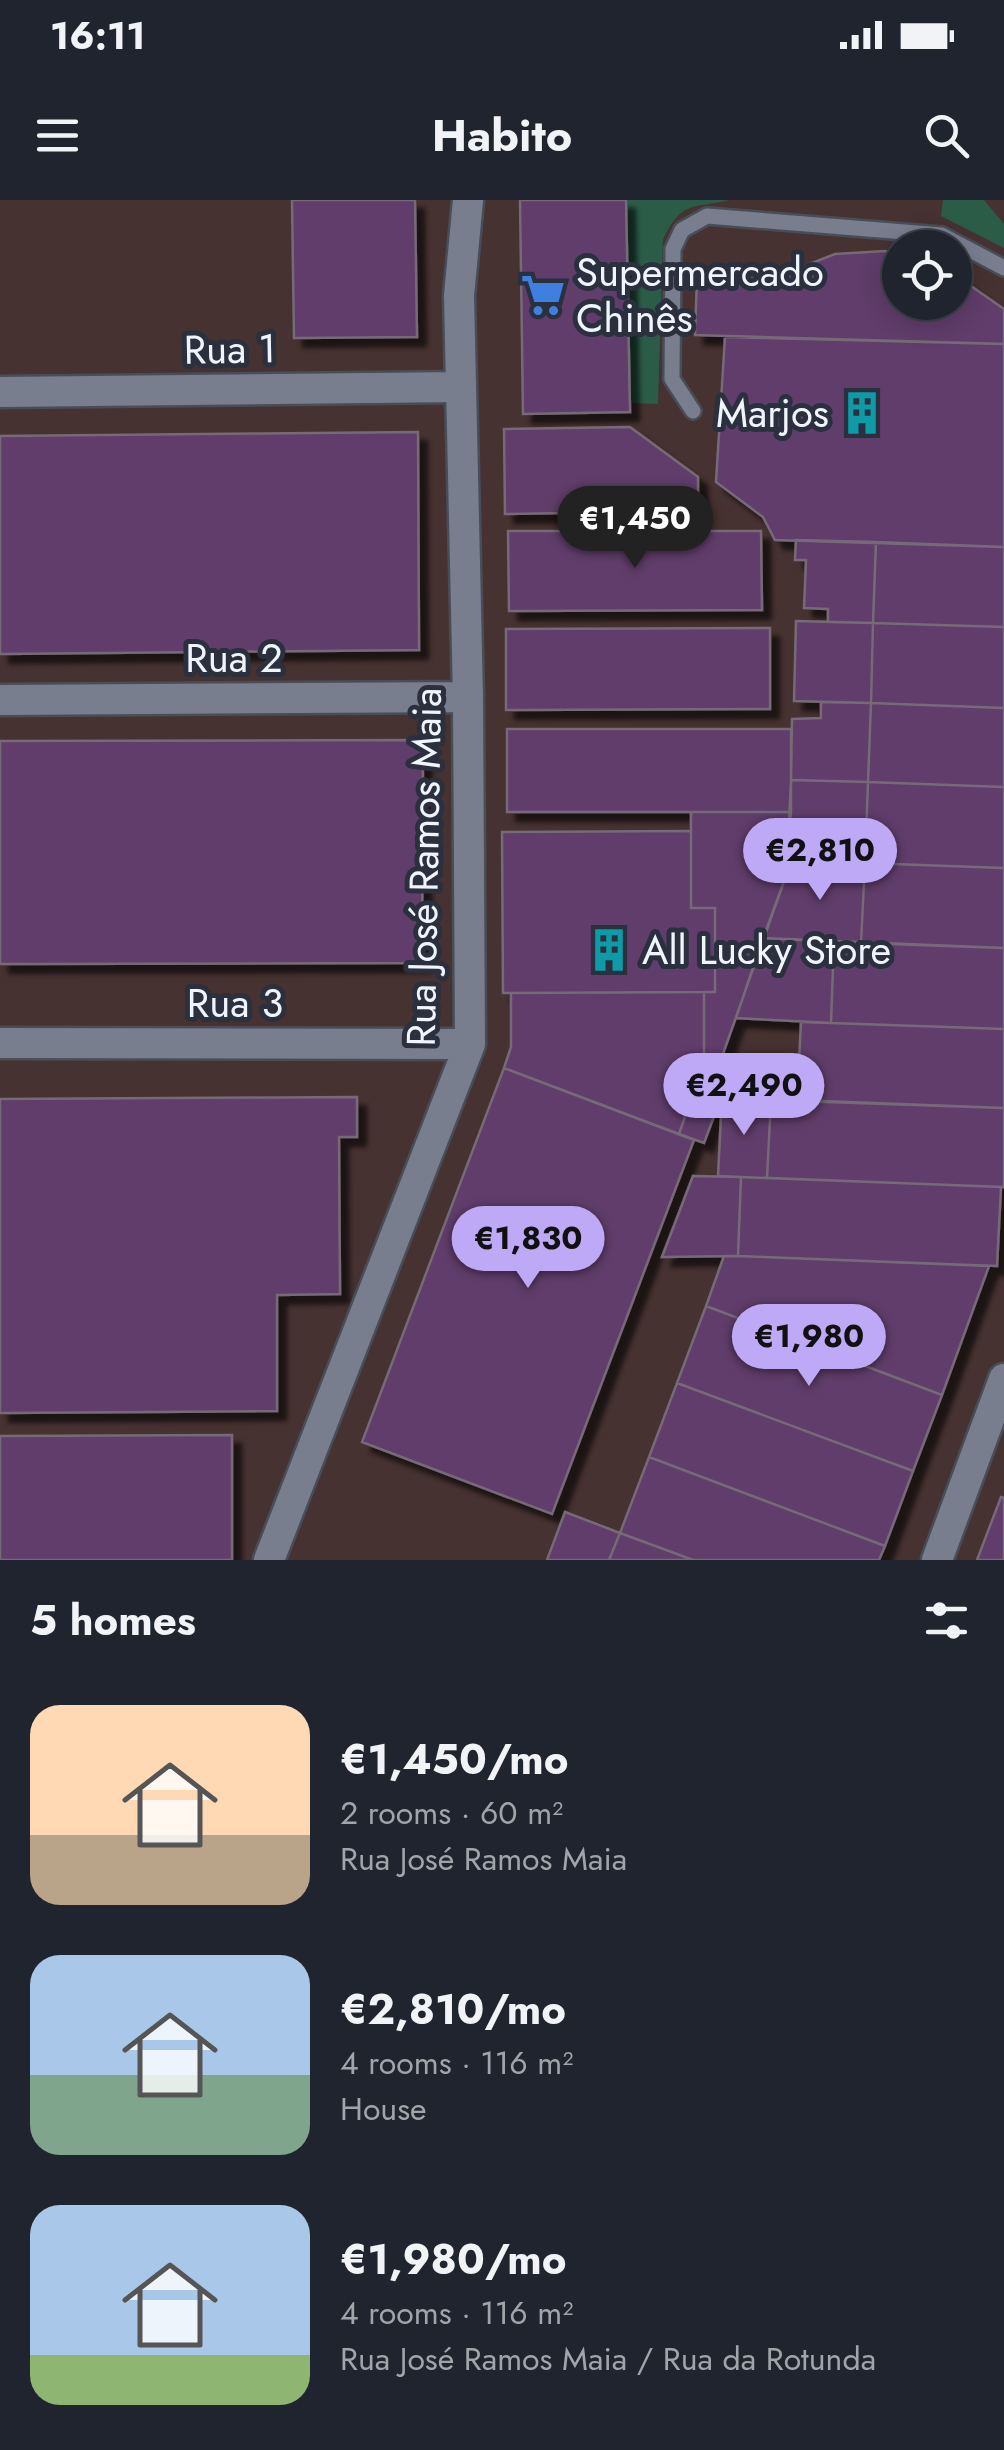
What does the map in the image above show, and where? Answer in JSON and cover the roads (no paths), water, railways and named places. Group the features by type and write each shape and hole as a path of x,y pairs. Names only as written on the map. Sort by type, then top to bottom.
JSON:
{"street":[{"name":"Rua José Ramos Maia","path":"269,1560 470,1044 468,696 460,387 460,296 468,200"},
{"name":"Rua 1","path":"0,392 460,387"},
{"name":"Rua 2","path":"0,700 468,696"},
{"name":"Rua 3","path":"0,1042 470,1044"},
{"path":"937,1560 1004,1379"}],"lane":[{"path":"693,411 672,379 673,249 682,230 706,216 942,235 1004,268"}],"place":[{"name":"Supermercado Chinês","path":"543,295"},
{"name":"Marjos","path":"862,413"},
{"name":"All Lucky Store","path":"609,950"}]}
